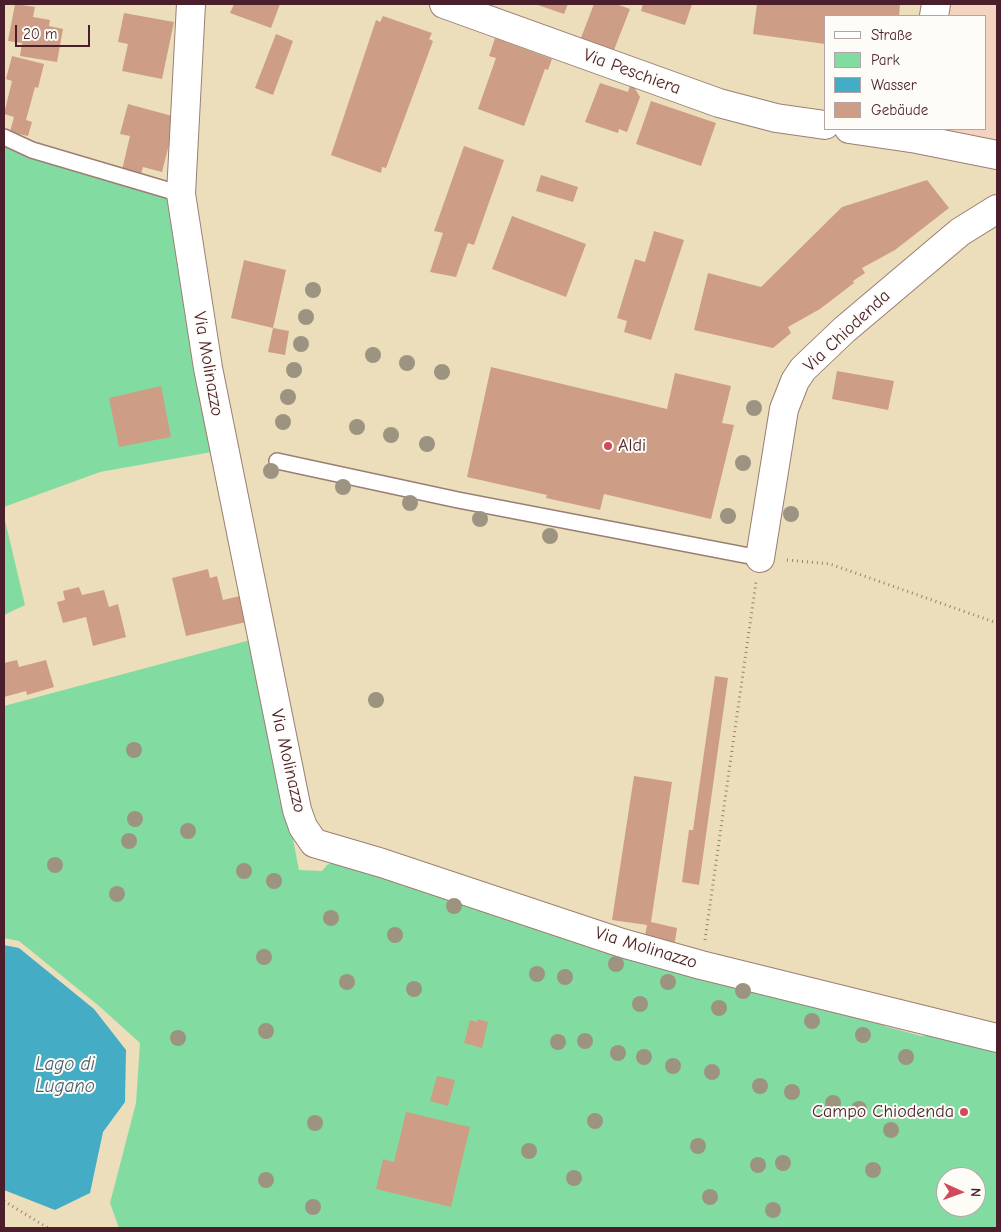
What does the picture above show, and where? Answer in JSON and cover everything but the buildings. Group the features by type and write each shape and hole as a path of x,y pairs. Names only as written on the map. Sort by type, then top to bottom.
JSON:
{"street":[{"name":"Via Molinazzo","path":"191,4 182,194 211,386 295,800 303,827 314,844 382,863 622,943 701,965 997,1038"},
{"name":"Via Peschiera","path":"444,4 719,103 776,118 824,125"},
{"path":"863,130 917,134 997,156"},
{"name":"Via Chiodenda","path":"760,558 784,409 795,381 803,369 844,330 960,232 997,209"}],"lane":[{"path":"4,137 32,150 182,194"},
{"path":"277,461 444,497 760,558"}],"path":[{"path":"701,965 760,558 830,564 997,623"},
{"path":"4,1201 48,1228"}],"shaded area":[{"path":"936,4 997,4 997,153 921,130 986,130 986,15 934,15"}],"green space":[{"path":"4,137 181,194 223,450 100,472 4,507"},
{"path":"4,516 25,605 4,615"},
{"path":"254,639 299,870 322,871 327,865 339,860 882,1020 884,1026 921,1036 957,1035 997,1046 997,1228 119,1228 110,1203 136,1103 140,1043 99,1006 19,941 4,938 4,706"}],"water":[{"name":"Lago di Lugano","path":"4,945 19,948 94,1009 126,1050 125,1102 103,1132 90,1193 55,1210 4,1190"}],"place":[{"name":"Aldi","path":"608,446"},
{"name":"Campo Chiodenda","path":"964,1112"}]}
